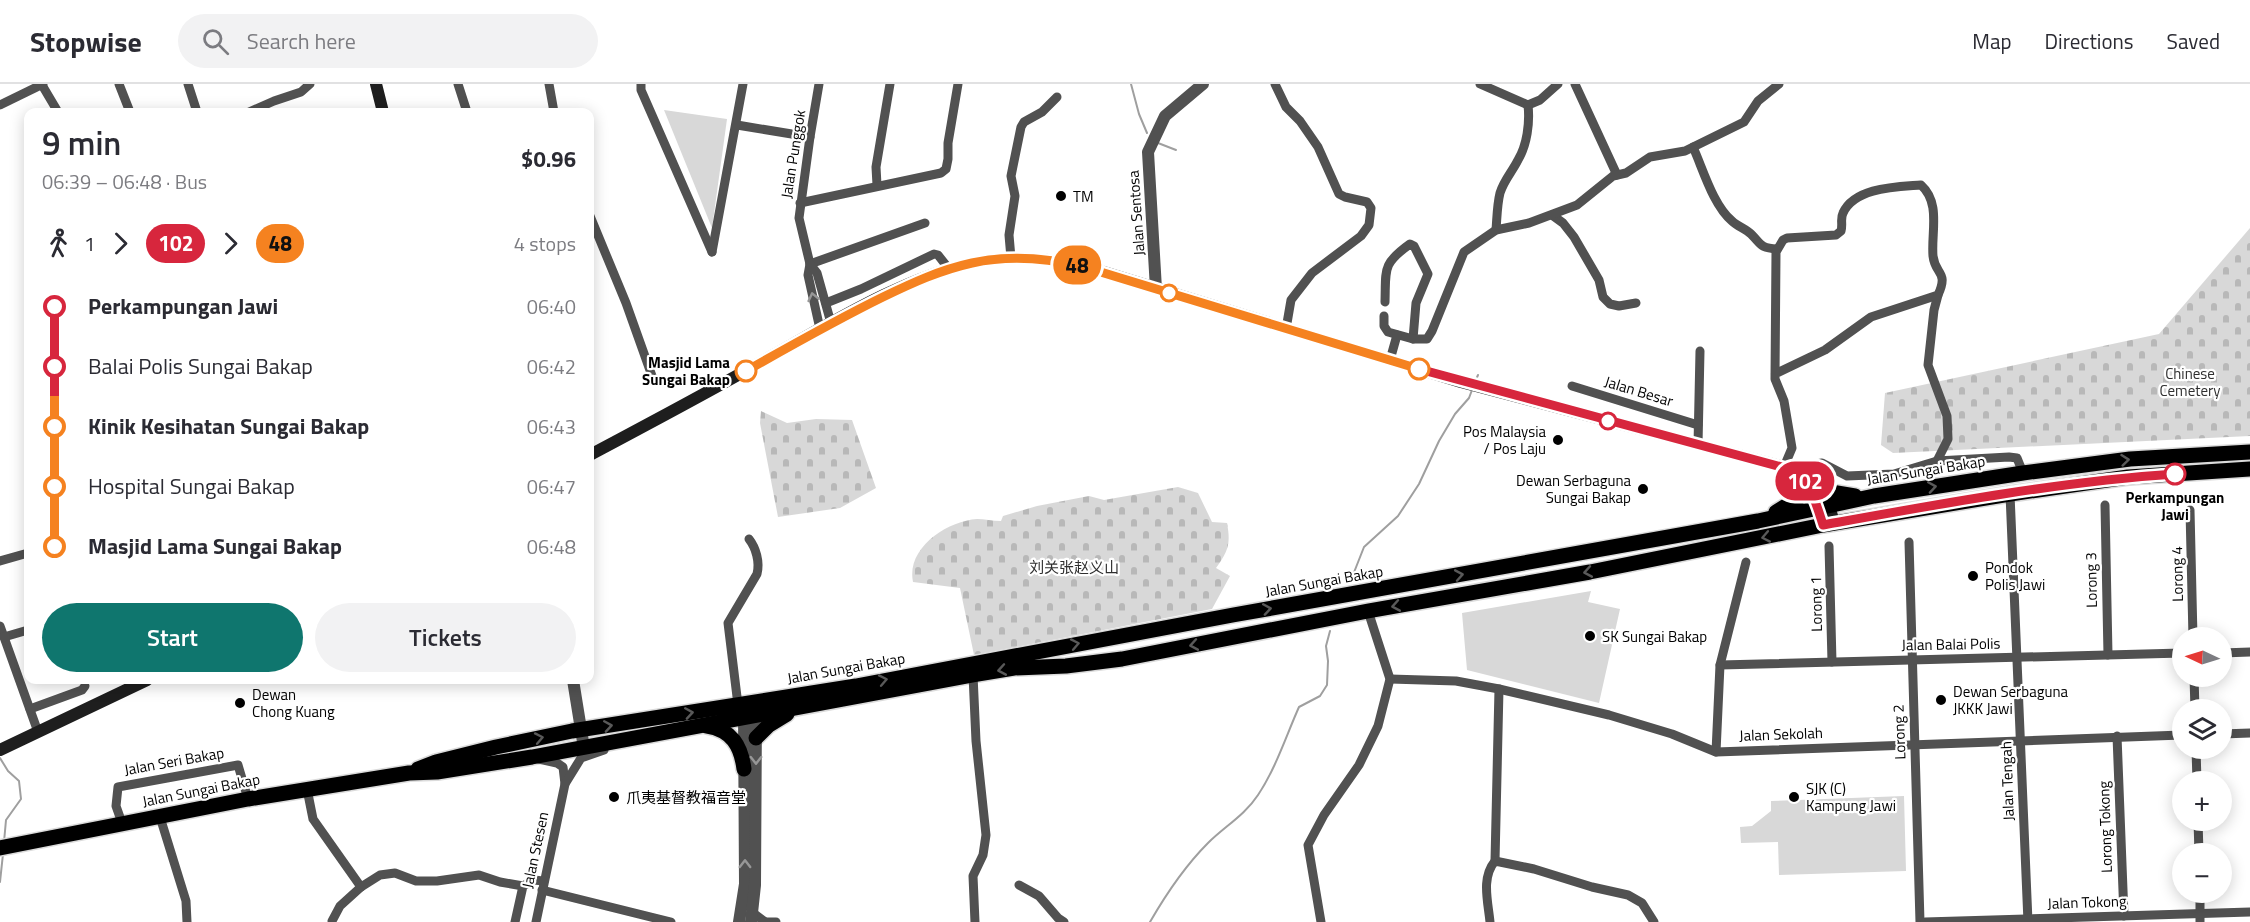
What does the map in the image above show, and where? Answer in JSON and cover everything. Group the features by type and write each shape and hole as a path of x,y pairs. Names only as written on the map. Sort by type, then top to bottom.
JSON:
{"highway":[{"name":"Jalan Sungai Bakap","path":"6,847 248,799 447,765 582,730 748,709 856,686 1222,617 1758,521 1874,496 2130,459 2250,452"},
{"name":"Jalan Sungai Bakap","path":"475,759 532,757 639,738 704,725 748,709 801,708 1014,668 1066,666 1122,658 1590,572 1829,524 2010,494 2128,477 2250,469"},
{"path":"1798,473 1838,494 1874,496"},
{"path":"1758,521 1798,501 1803,489 1798,473"},
{"path":"756,738 784,715 801,708"},
{"path":"704,725 716,727 734,739 740,748 744,769"}],"main road":[{"path":"376,84 382,108"},
{"path":"594,453 826,326 925,277 974,262 1011,258 1052,260 1081,266 1461,382 1798,473 1824,507 1829,524"},
{"path":"4,748 139,684"}],"street":[{"path":"119,84 128,108"},
{"path":"188,84 196,108"},
{"path":"258,108 301,92 310,84"},
{"path":"458,84 466,108"},
{"path":"549,84 553,108"},
{"path":"641,84 641,90 712,252 743,84"},
{"name":"Jalan Punggok","path":"819,84 799,218 810,264 808,275 826,326"},
{"path":"877,185 876,167 891,84"},
{"path":"800,203 941,173 946,169 958,84"},
{"path":"1275,84 1286,106 1300,121 1318,147 1339,194 1367,202 1371,208 1369,225 1361,236 1312,273 1291,300 1286,329"},
{"path":"1480,84 1528,105 1540,100 1554,85"},
{"path":"1575,84 1617,175"},
{"path":"1384,316 1384,326 1388,332 1413,339 1427,339 1432,332 1464,252 1496,230 1552,215 1577,205 1609,179 1635,168 1650,157 1685,151 1744,122 1758,101 1779,84"},
{"path":"0,105 43,85 56,108"},
{"name":"Jalan Sentosa","path":"1156,289 1148,152 1165,116 1198,85"},
{"path":"1011,258 1010,236 1015,196 1011,176 1021,128 1024,122 1042,112 1057,97"},
{"path":"1496,230 1500,194 1507,175 1519,160 1525,140 1529,120 1528,105"},
{"path":"736,125 810,137"},
{"path":"1693,147 1720,206 1731,221 1750,234 1758,244 1766,248 1778,249"},
{"path":"1936,461 1948,439 1947,416 1928,364 1934,310 1943,282 1934,263 1934,208 1931,197 1921,185 1874,190 1850,203 1841,216 1841,231 1836,235 1787,238 1778,249 1775,379 1784,401 1798,473 1810,465 1822,463 1847,477 1894,474 1936,461 2010,457 2017,458 2023,473"},
{"path":"1552,215 1563,223 1574,237 1599,280 1603,297 1610,304 1619,306 1636,303"},
{"path":"697,219 707,221 719,217"},
{"path":"810,264 925,223"},
{"path":"594,226 626,303 652,376"},
{"path":"1385,302 1386,270 1392,257 1410,244 1414,246 1428,274 1416,303 1413,339"},
{"path":"826,303 934,254 938,255 949,269"},
{"name":"Jalan Punggok","path":"810,264 817,273 826,303 826,326"},
{"path":"861,289 867,305"},
{"path":"1775,374 1825,350 1871,317 1938,295"},
{"path":"1390,360 1397,335"},
{"path":"1698,445 1700,351"},
{"name":"Jalan Besar","path":"1572,386 1698,424"},
{"name":"Jalan Tengah","path":"2010,494 2027,920"},
{"name":"Lorong 3","path":"2105,505 2108,655"},
{"name":"Lorong 4","path":"2190,510 2193,627"},
{"path":"749,539 755,546 757,574 728,623 756,738 755,885 751,917 763,922 776,922"},
{"name":"Lorong 2","path":"1909,542 1920,922"},
{"name":"Lorong 1","path":"1829,546 1832,662"},
{"path":"0,561 24,554"},
{"path":"1716,752 1720,665 1746,562"},
{"path":"1321,922 1308,845 1324,815 1359,765 1378,726 1390,679 1368,611"},
{"path":"0,626 38,732"},
{"path":"4,637 24,631"},
{"path":"2232,652 2250,652"},
{"name":"Jalan Balai Polis","path":"1720,665 2172,654"},
{"path":"973,675 976,741 986,835 983,855 973,876 975,922"},
{"name":"Jalan Sekolah","path":"1390,679 1456,681 1499,689 1609,715 1672,734 1716,752 2172,735"},
{"path":"574,684 584,748"},
{"path":"30,710 81,690 85,686"},
{"path":"1490,922 1486,878 1495,861 1499,689"},
{"path":"739,922 745,884 744,769 748,709"},
{"path":"2232,734 2250,733"},
{"name":"Lorong Tokong","path":"2117,736 2124,916"},
{"name":"Jalan Stesen","path":"536,922 566,784 581,759 639,738"},
{"path":"532,757 557,763 563,767 566,784"},
{"name":"Jalan Seri Bakap","path":"122,824 116,806 118,787 238,765 248,799"},
{"path":"307,789 313,819 362,887"},
{"path":"160,817 186,901 187,922"},
{"path":"1495,861 1534,869 1592,887 1628,895 1642,903 1654,922"},
{"path":"332,921 340,906 362,887 380,875 395,873 416,881 437,881 480,875 500,882 523,886 534,880 542,886 671,922"},
{"path":"1019,885 1039,896 1064,922"},
{"path":"515,922 523,886"},
{"path":"631,922 633,911"},
{"name":"Jalan Tokong","path":"1925,922 2124,916 2200,918 2250,912"}],"green space":[{"path":"664,110 727,119 712,228"},
{"name":"Chinese Cemetery","path":"2250,228 2250,436 1893,453 1881,445 1885,393 2159,334"},
{"path":"761,411 787,423 816,419 852,420 876,488 840,508 778,517 760,423"},
{"name":"刘关张赵义山","path":"1178,487 1198,493 1212,522 1227,523 1228,547 1216,568 1230,576 1212,609 974,655 960,588 913,582 916,558 922,548 931,538 953,525 977,519 1001,521 1003,516 1037,506 1089,496 1104,500"},
{"path":"1591,591 1588,602 1620,609 1599,703 1467,670 1462,613"},
{"path":"1904,796 1906,871 1779,875 1778,842 1741,843 1740,827 1752,826 1771,811 1771,801"}],"waterway":[{"path":"1131,84 1147,133"},
{"path":"1158,143 1176,150"},
{"path":"1475,382 1478,375"},
{"path":"1351,580 1364,547 1398,516 1419,484 1439,441 1455,414 1469,398 1472,390"},
{"path":"1150,922 1169,891 1192,861 1208,843 1253,802 1270,774 1299,707 1320,696 1327,685 1326,646 1330,631"},
{"path":"0,758 8,771 19,781 21,799 6,820 4,842"},
{"path":"0,882 3,854"}],"bus line":[{"name":"48","path":"746,371 838,319 925,277 974,262 1011,258 1052,260 1081,266 1419,369"},
{"name":"102","path":"1419,369 1789,469 1802,477 1812,491 1823,525 2010,494 2128,477 2175,474"}],"place":[{"name":"TM","path":"1061,196"},
{"name":"Masjid Lama Sungai Bakap","path":"746,371"},
{"name":"Pos Malaysia / Pos Laju","path":"1558,440"},
{"name":"Perkampungan Jawi","path":"2175,474"},
{"name":"Dewan Serbaguna Sungai Bakap","path":"1643,489"},
{"name":"Pondok Polis Jawi","path":"1973,576"},
{"name":"SK Sungai Bakap","path":"1590,636"},
{"name":"Dewan Serbaguna JKKK Jawi","path":"1941,700"},
{"name":"Dewan Chong Kuang","path":"240,703"},
{"name":"爪夷基督教福音堂","path":"614,797"},
{"name":"SJK (C) Kampung Jawi","path":"1794,797"}]}
